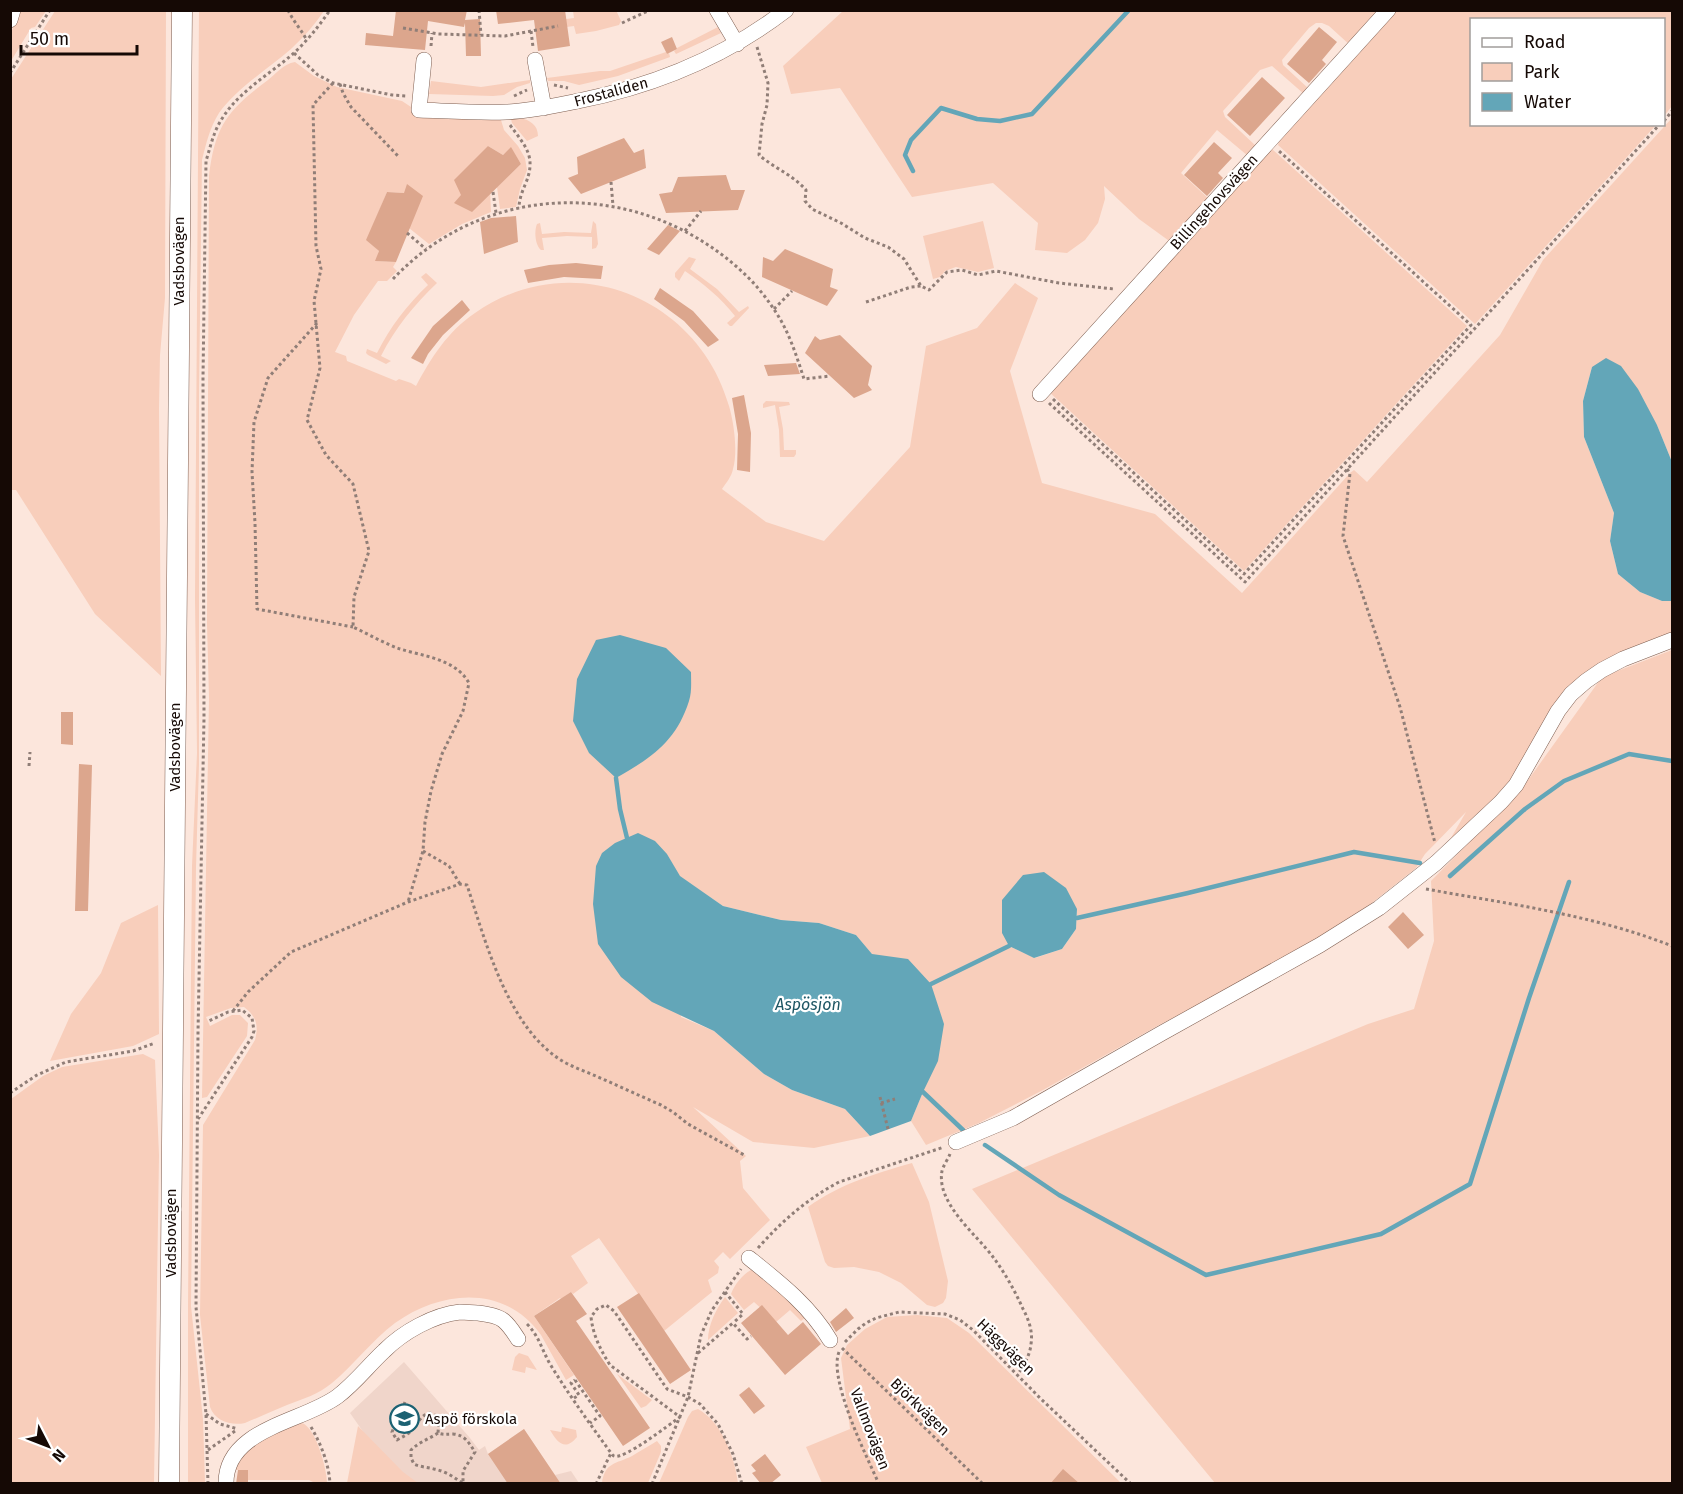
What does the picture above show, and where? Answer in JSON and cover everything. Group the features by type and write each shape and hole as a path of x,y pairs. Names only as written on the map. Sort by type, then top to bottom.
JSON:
{"main road":[{"name":"Vadsbovägen","path":"169,1484 182,10"}],"street":[{"path":"10,20 14,10"},
{"path":"717,10 738,44"},
{"name":"Frostaliden","path":"420,104 544,108 637,87 687,68 738,44 786,10"},
{"name":"Billingehovsvägen","path":"1041,392 1388,10"},
{"path":"420,104 424,60"},
{"path":"535,60 544,108"},
{"path":"956,1142 1013,1118 1284,966 1379,908 1436,863 1485,818 1516,785 1558,711 1571,694 1594,676 1623,659 1672,640"},
{"path":"749,1258 807,1308 836,1343"},
{"path":"226,1484 228,1466 246,1442 265,1430 321,1408 339,1396 385,1350 423,1324 441,1316 461,1312 485,1314 503,1319 518,1339"}],"path":[{"path":"10,74 50,10"},
{"path":"288,10 306,40"},
{"path":"208,1484 206,1414 196,1313 199,928 204,718 203,378 206,161 220,121 234,103 294,53 315,31 330,10"},
{"path":"479,10 481,35"},
{"path":"622,22 650,10"},
{"path":"403,28 438,34 505,36 558,26"},
{"path":"752,34 762,58 768,83 759,155 769,164 797,180 806,189 805,201 812,209 865,238 888,247 904,259 921,286 929,290 947,272 962,270 978,275 996,271 1059,283 1133,291"},
{"path":"294,53 318,75 333,83 392,95 420,104"},
{"path":"333,83 313,105 316,246 321,269 314,301 320,368 307,420 326,455 353,484 369,551 354,597 353,627"},
{"path":"340,84 351,107 398,156"},
{"path":"519,208 530,173 531,159 524,143 508,123 508,106 529,88 554,85 577,91"},
{"path":"1041,392 1245,582 1658,126"},
{"path":"1041,392 1244,574 1448,351 1471,325 1269,142"},
{"path":"611,182 613,206"},
{"path":"492,192 496,213"},
{"path":"393,279 426,249 463,227 496,213 554,202 613,206 651,217 685,231 721,253 752,282 774,309 791,341 804,379 830,376"},
{"path":"685,231 701,211"},
{"path":"407,233 426,249"},
{"path":"866,302 911,287 921,286"},
{"path":"774,309 792,291"},
{"path":"317,323 268,378 254,422 252,472 257,609 353,627 399,648 427,656 458,669 469,682 463,711 442,754 431,791 425,822 423,851 408,902"},
{"path":"1347,469 1350,473 1343,536 1400,707 1435,844"},
{"path":"29,766 30,752"},
{"path":"423,851 449,866 460,884"},
{"path":"233,1011 248,992 291,952 408,902 460,884 467,885 512,1003 522,1021 548,1050 565,1062 661,1105 688,1124 746,1156"},
{"path":"1409,885 1560,913 1648,937 1672,946"},
{"path":"197,1121 254,1031 252,1018 242,1010 233,1011 209,1021"},
{"path":"10,1094 37,1075 66,1062 133,1052 155,1043"},
{"path":"880,1097 888,1129"},
{"path":"882,1103 895,1100"},
{"path":"956,1142 942,1171 943,1186 955,1212 992,1255 1006,1277 1031,1327 1032,1343 1018,1374"},
{"path":"697,1354 743,1314 725,1292"},
{"path":"520,1317 538,1336 548,1361 610,1453 618,1456 635,1449 680,1417 610,1365 593,1332 591,1317 597,1309 606,1305 614,1311 667,1389 700,1404 718,1424 733,1454 742,1484"},
{"name":"Häggvägen","path":"836,1343 876,1318 899,1312 945,1314 960,1320 1131,1484"},
{"path":"734,1323 747,1339 752,1336"},
{"name":"Vallmovägen","path":"836,1343 844,1403 879,1484"},
{"name":"Björkvägen","path":"836,1343 983,1484"},
{"path":"573,1399 579,1395 571,1383 576,1379 600,1416 590,1423"},
{"path":"405,1402 392,1432 397,1440 410,1433 425,1414 430,1413 439,1417 438,1433"},
{"path":"206,1414 220,1424 238,1430 208,1450"},
{"path":"304,1414 318,1439 326,1462 330,1484"},
{"path":"438,1433 460,1435 467,1439 476,1452 463,1471 463,1484 437,1469 414,1464 411,1458 411,1450 416,1444 438,1433"},
{"path":"596,1484 610,1453"}],"shaded area":[{"name":"Aspö förskola","path":"404,1362 479,1450 485,1446 488,1454 524,1429 555,1475 571,1471 579,1483 399,1483 350,1413"}],"green space":[{"path":"616,10 621,21 619,25 576,34 574,26 559,28 558,20 574,18 573,11"},
{"path":"20,11 46,11 35,27 31,28 11,61 10,35"},
{"path":"55,11 166,11 165,298 160,355 159,408 161,676 95,614 16,490 11,490 11,79"},
{"path":"199,11 324,11 296,44 244,87 219,113 213,124 202,160 199,395 199,764 191,1306 203,1419 205,1483 188,1484 192,866 197,753 195,599"},
{"path":"843,11 1382,11 1351,46 1329,26 1322,23 1316,23 1309,28 1282,60 1283,65 1309,89 1304,94 1272,66 1260,70 1223,111 1225,117 1256,146 1248,156 1217,130 1181,173 1210,200 1172,243 1139,219 1104,186 1105,199 1098,223 1085,240 1067,253 1035,250 1038,223 993,183 912,197 840,88 791,94 783,66"},
{"path":"1393,11 1672,11 1672,106 1665,115 1665,18 1470,18 1470,126 1655,126 1475,324 1278,145 1281,133"},
{"path":"718,27 721,33 676,54 674,51 677,48"},
{"path":"666,52 670,57 618,76 579,85 564,81 548,81 547,78 610,71"},
{"path":"295,62 314,76 337,87 402,101 411,107 414,115 419,118 501,120 504,130 525,158 527,170 516,207 500,209 497,187 521,164 511,148 503,155 488,146 491,212 462,224 429,244 409,228 404,193 387,192 367,240 379,251 376,261 396,262 393,267 397,271 387,281 378,281 354,315 335,352 346,356 347,361 396,381 399,379 416,386 434,355 465,320 512,293 551,284 589,284 626,293 660,311 690,336 713,368 729,406 735,438 732,472 722,489 766,522 824,541 910,447 926,346 977,328 1015,283 1038,298 1010,371 1042,483 1155,514 1242,593 1350,473 1354,470 1367,482 1500,335 1543,260 1672,118 1672,462 1657,425 1592,367 1583,401 1584,437 1614,513 1610,541 1618,574 1640,592 1662,601 1672,601 1672,633 1597,666 1568,686 1535,738 1510,784 1448,843 1466,812 1425,854 1416,868 1359,913 1255,976 1159,1025 1043,1090 979,1123 926,1145 911,1121 923,1092 872,954 856,935 819,923 781,920 723,906 679,876 667,854 681,1017 714,1031 764,1074 792,1090 845,1109 870,1136 814,1148 753,1142 693,1107 746,1156 740,1161 743,1188 770,1220 730,1259 723,1252 714,1261 719,1267 718,1273 708,1280 712,1292 664,1331 599,1238 571,1256 588,1283 573,1294 571,1292 560,1298 534,1316 574,1375 566,1380 541,1335 526,1318 509,1307 491,1300 452,1299 413,1312 395,1323 340,1376 316,1393 245,1423 234,1424 224,1421 212,1412 210,1407 200,1315 203,1125 255,1040 257,1030 254,1017 244,1007 231,1008 206,1017 210,1026 232,1015 240,1015 248,1023 247,1036 207,1097 202,1098 209,698 207,624 209,176 215,144 233,110 287,65","holes":["1077,909 1076,929 1062,949 1035,958 1009,946"]},
{"path":"530,80 530,83 517,87 504,95 429,94 431,81 481,87"},
{"path":"520,118 533,124 538,136 527,141 512,123 511,119"},
{"path":"1272,149 1467,326 1244,571 1047,390"},
{"path":"593,221 596,224 598,244 596,248 592,249 592,237 542,238 544,250 537,245 535,234 537,224 540,223 542,234 591,233"},
{"path":"983,221 994,268 978,272 956,267 933,279 923,236"},
{"path":"689,257 696,259 690,269 717,289 739,312 748,306 749,308 732,326 727,323 735,316 712,292 685,271 679,281 675,277 675,273"},
{"path":"426,273 437,283 406,317 386,346 381,356 391,361 386,364 368,355 367,349 377,353 400,317 428,285 421,277"},
{"path":"766,401 789,402 790,405 779,407 784,450 796,450 794,457 780,457 775,405 763,408"},
{"path":"1672,650 1672,1483 1215,1483 972,1189 1368,1024 1414,1009 1434,941 1431,881 1521,790 1602,677"},
{"path":"158,905 159,1034 133,1046 50,1061 71,1014 101,973 121,923"},
{"path":"143,1054 155,1060 159,1155 154,1483 11,1483 11,1099 43,1076 62,1067"},
{"path":"912,1163 929,1202 948,1281 946,1298 943,1303 935,1307 927,1305 901,1283 879,1272 854,1267 828,1266 808,1207 845,1186"},
{"path":"751,1270 757,1270 806,1317 801,1321 790,1310 776,1322 754,1302 744,1310 731,1294 739,1280"},
{"path":"725,1297 738,1313 708,1340 713,1317"},
{"path":"917,1315 947,1318 969,1333 1121,1483 822,1483 806,1447 850,1429 841,1358 847,1345 865,1329 887,1317"},
{"path":"519,1353 528,1356 537,1370 526,1367 525,1373 512,1370 515,1357"},
{"path":"617,1374 652,1400 641,1408"},
{"path":"698,1409 714,1423 726,1442 738,1483 659,1483 688,1417 692,1411"},
{"path":"302,1423 307,1426 316,1440 323,1459 327,1483 315,1483 309,1480 248,1480 248,1470 235,1470 245,1453 253,1446"},
{"path":"358,1426 403,1472 418,1483 347,1483"},
{"path":"562,1427 576,1430 577,1437 569,1444 562,1444 550,1430 561,1432"},
{"path":"657,1441 661,1446 661,1452 648,1483 602,1483 603,1476 609,1467"}],"water":[{"path":"1606,358 1621,366 1638,389 1657,425 1672,462 1672,601 1662,601 1640,592 1618,574 1610,541 1614,513 1584,437 1583,401 1592,367"},
{"path":"620,635 666,648 691,672 691,686 690,698 684,715 669,738 651,756 616,778 589,753 573,721 577,679 596,640"},
{"name":"Aspösjön","path":"638,833 655,841 667,854 680,876 723,906 781,920 819,923 856,935 872,954 908,959 931,984 944,1024 938,1061 911,1121 870,1136 845,1109 792,1090 764,1074 714,1031 652,1002 621,977 598,944 593,904 596,866 602,853 615,843"},
{"path":"1044,872 1066,888 1077,909 1076,929 1062,949 1034,958 1009,946 1002,933 1002,900 1023,875"}],"building":[{"path":"396,10 467,10 465,20 480,19 481,56 466,56 465,23 464,27 428,21 425,50 365,45 366,33 393,36"},
{"path":"496,10 565,10 570,46 538,51 534,20 498,24"},
{"path":"1319,27 1337,42 1322,60 1326,64 1309,83 1287,64"},
{"path":"672,37 677,49 667,54 661,42"},
{"path":"1262,77 1285,98 1250,136 1227,115"},
{"path":"624,138 634,153 644,149 646,168 581,194 568,178 578,174 577,157"},
{"path":"1214,142 1232,158 1218,173 1223,178 1207,196 1184,175"},
{"path":"488,146 503,155 511,147 521,164 472,212 454,203 461,195 454,180"},
{"path":"726,175 731,190 745,190 738,210 666,213 659,194 672,192 678,177"},
{"path":"407,184 423,196 396,262 375,261 379,251 366,240 387,192 404,193"},
{"path":"516,216 518,242 484,254 480,222 491,218"},
{"path":"668,225 680,231 659,255 647,249"},
{"path":"785,249 833,269 830,287 838,290 827,306 762,277 763,257 773,261"},
{"path":"576,263 603,266 601,279 564,277 528,283 524,270 549,265"},
{"path":"660,288 693,311 719,340 708,347 684,321 654,299"},
{"path":"462,300 470,310 443,335 423,364 411,358 433,326"},
{"path":"840,335 872,366 868,385 872,390 854,398 805,353 815,336 820,340"},
{"path":"796,363 800,374 768,376 764,365"},
{"path":"744,395 751,433 750,472 737,470 738,434 732,398"},
{"path":"61,712 73,712 73,745 61,744"},
{"path":"79,764 92,765 88,911 75,911"},
{"path":"1403,912 1424,935 1408,949 1388,927"},
{"path":"571,1292 587,1314 576,1321 650,1428 623,1446 534,1316"},
{"path":"639,1293 691,1370 670,1384 617,1307"},
{"path":"762,1305 788,1335 803,1322 821,1344 785,1375 741,1323"},
{"path":"846,1308 854,1318 836,1332 830,1322"},
{"path":"749,1387 765,1406 754,1414 739,1395"},
{"path":"524,1429 561,1484 508,1484 488,1454"},
{"path":"765,1454 781,1475 770,1484 761,1484 752,1473 756,1471 751,1465"},
{"path":"1063,1469 1080,1484 1050,1484"},
{"path":"238,1470 248,1470 248,1484 236,1484"}],"waterway":[{"path":"913,171 905,155 911,140 941,108 977,119 1000,121 1032,114 1129,10"},
{"path":"1450,876 1525,809 1564,781 1629,754 1672,761"},
{"path":"616,778 627,838"},
{"path":"1077,918 1354,852 1420,863"},
{"path":"985,1145 1059,1195 1206,1275 1381,1234 1470,1184 1529,998 1569,882"},
{"path":"931,984 1009,946"},
{"path":"923,1092 963,1130"}],"place":[{"name":"Aspö förskola","path":"404,1419"}]}
